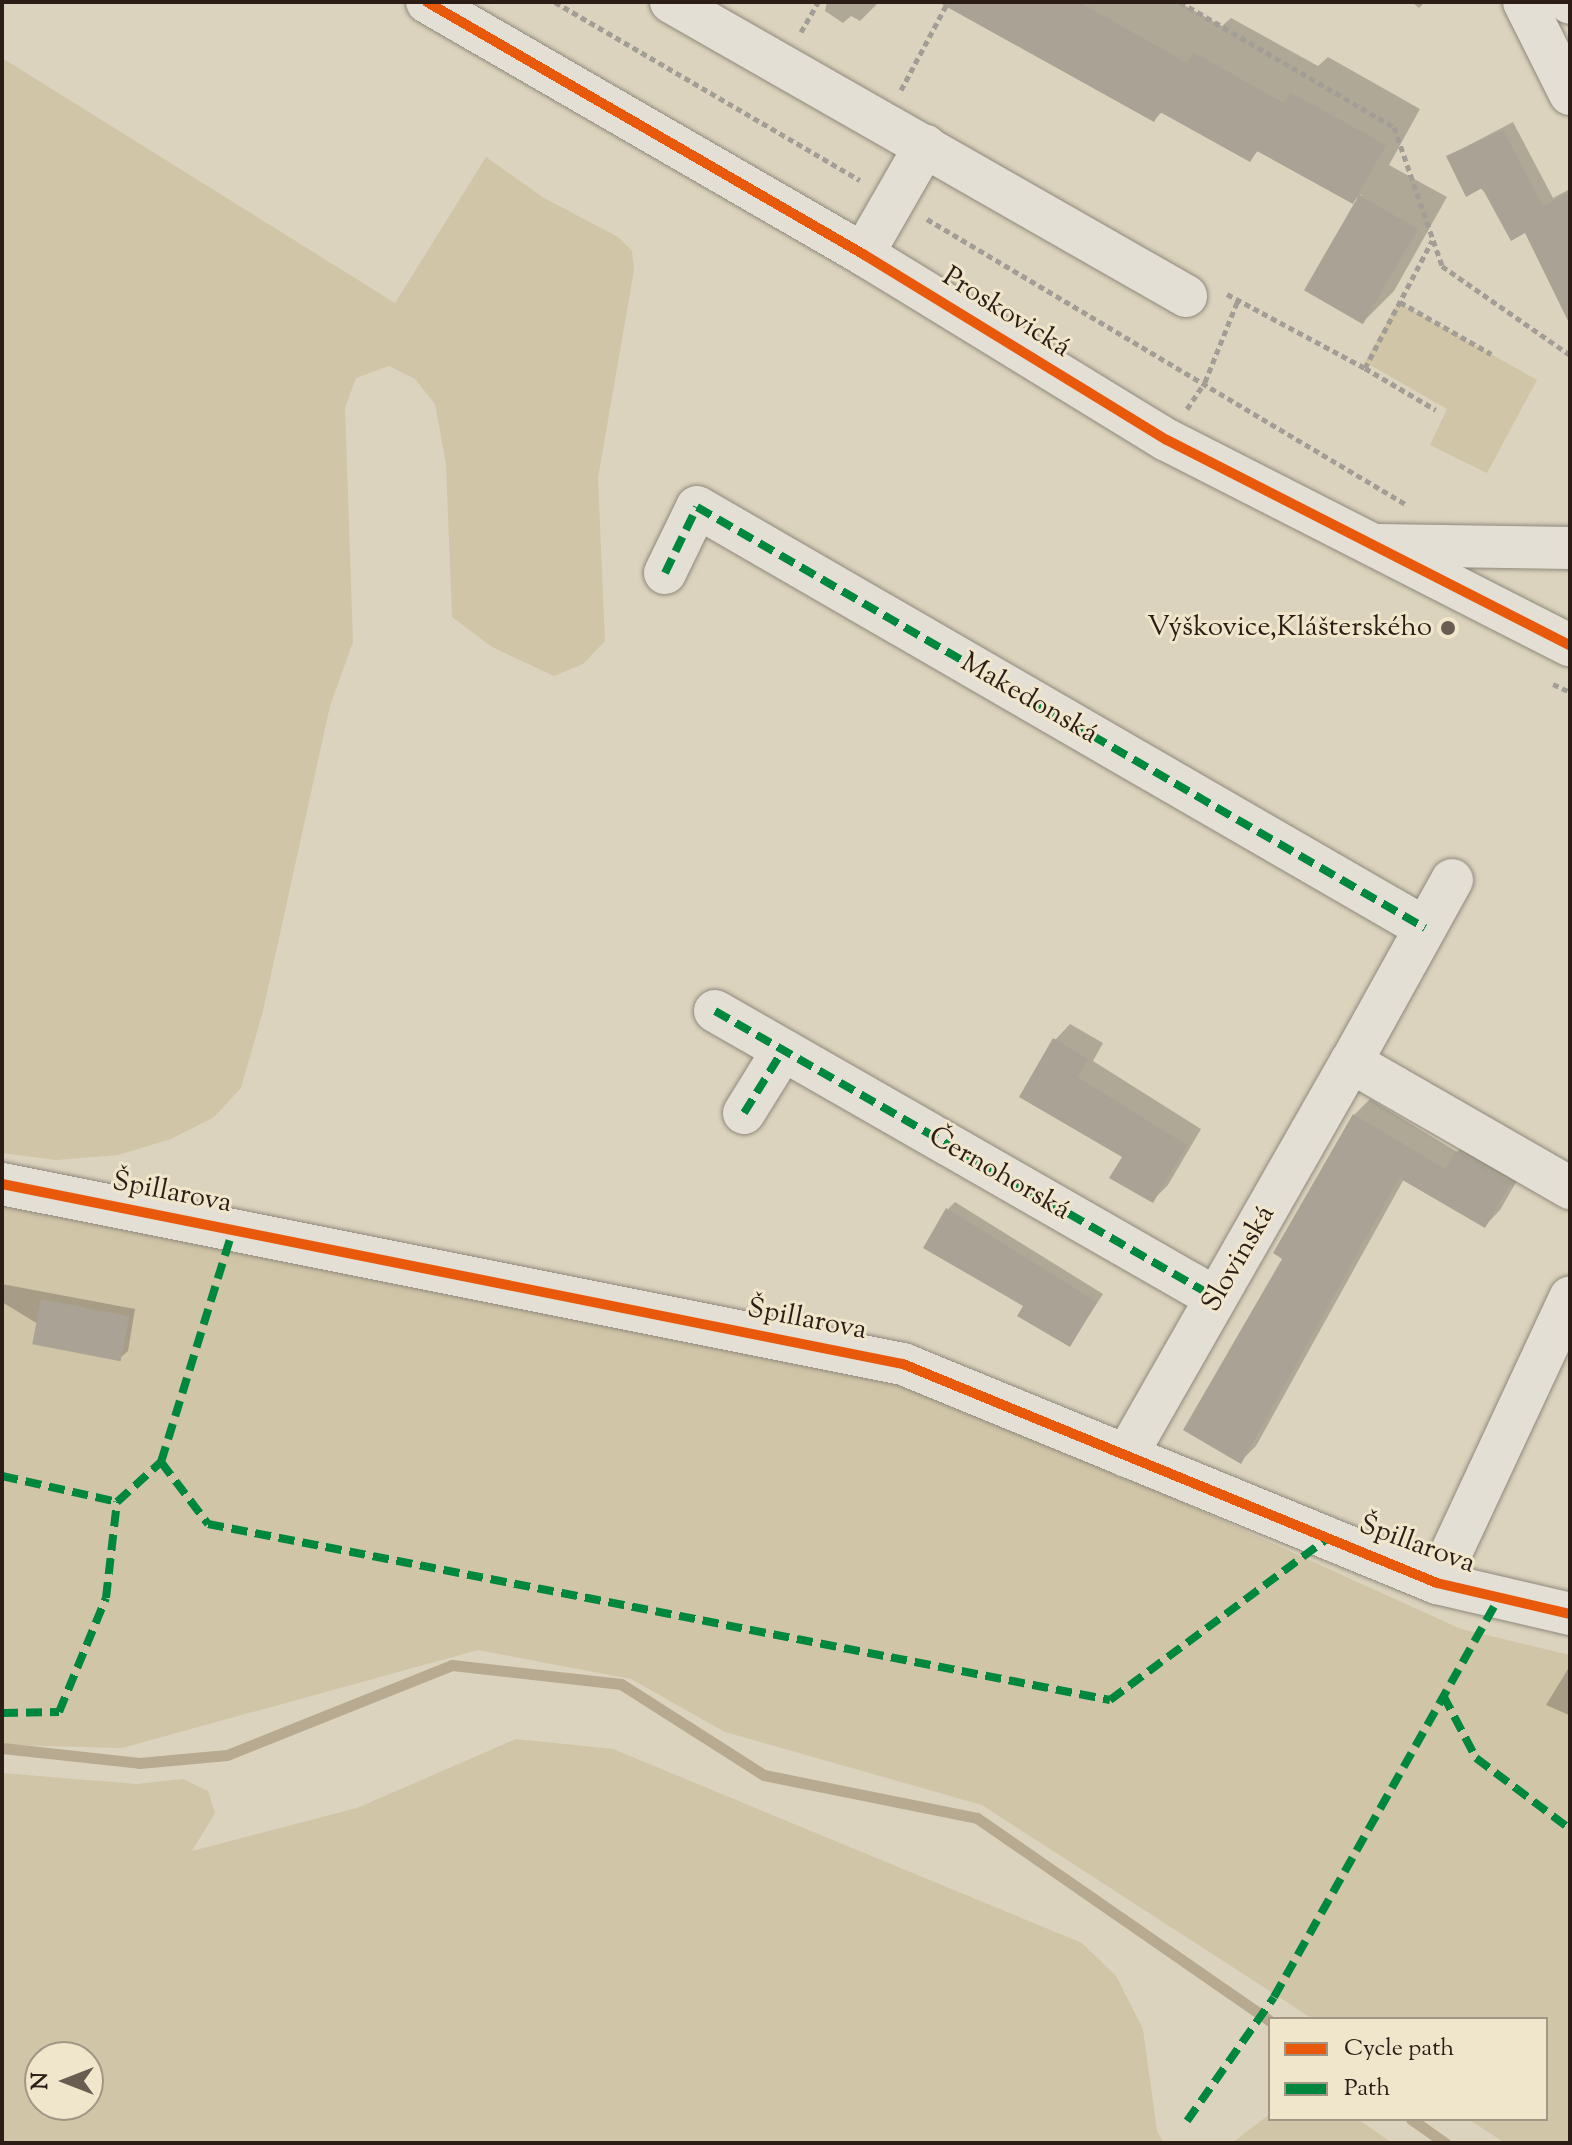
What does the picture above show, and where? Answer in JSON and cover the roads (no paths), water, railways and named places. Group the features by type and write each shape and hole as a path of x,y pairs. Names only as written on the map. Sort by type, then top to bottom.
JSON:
{"street":[{"name":"Proskovická","path":"427,2 863,254 1167,440 1570,645"},
{"path":"671,2 1186,296"},
{"path":"1524,2 1570,94"},
{"path":"863,254 925,146"},
{"name":"Makedonská","path":"665,573 697,507 1425,928"},
{"path":"1373,545 1570,548"},
{"name":"Slovinská","path":"1126,1456 1452,880"},
{"name":"Černohorská","path":"715,1011 1216,1298"},
{"path":"744,1113 783,1050"},
{"path":"1351,1062 1570,1188"},
{"name":"Špillarova","path":"2,1184 903,1364 1437,1583 1570,1614"},
{"name":"Špillarova","path":"1437,1583 1570,1298"}],"waterway":[{"path":"2,1748 139,1763 227,1755 452,1665 621,1684 764,1775 977,1818 1268,2020"},
{"path":"1414,2121 1445,2143"}],"place":[{"name":"Výškovice,Klášterského","path":"1448,628"}]}
